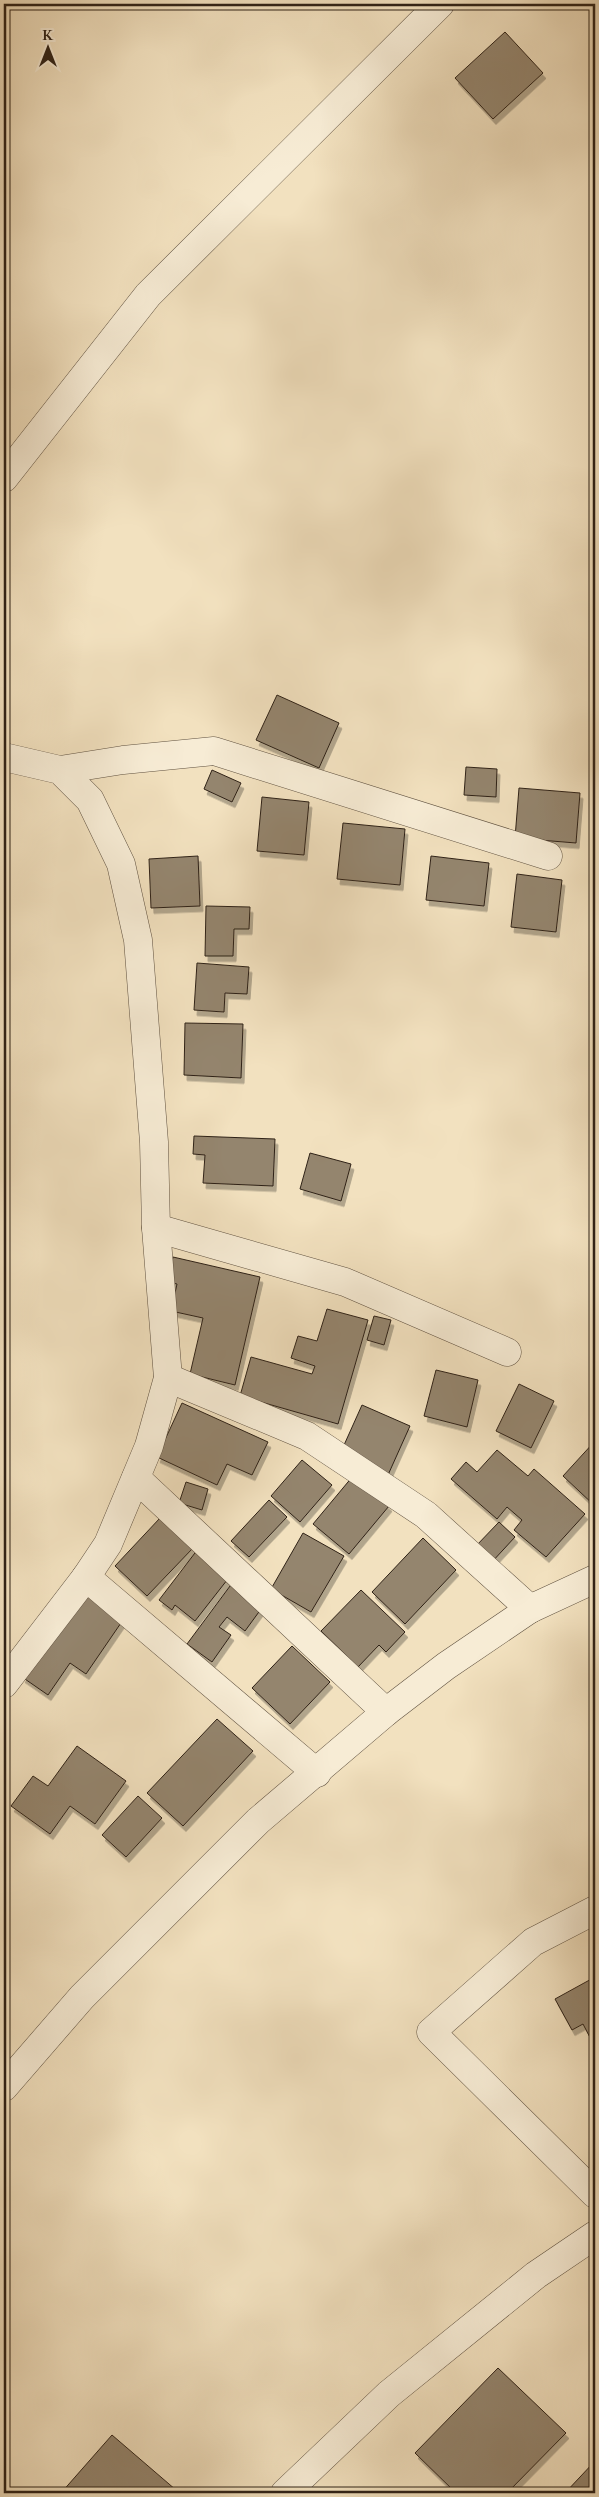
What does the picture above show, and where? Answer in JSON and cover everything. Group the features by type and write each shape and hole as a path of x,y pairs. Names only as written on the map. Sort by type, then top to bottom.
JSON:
{"street":[{"path":"4,478 148,295 440,4"},
{"path":"4,757 60,770 123,760 214,751 548,856"},
{"path":"4,1684 86,1577 108,1544 149,1446 168,1378 156,1228 154,1142 138,940 122,864 90,800 60,770"},
{"path":"156,1228 345,1282 507,1352"},
{"path":"168,1378 308,1436 426,1515 530,1609"},
{"path":"136,1478 386,1712"},
{"path":"86,1577 317,1772"},
{"path":"4,2087 82,1997 258,1821 386,1712 446,1666 530,1609 595,1579"},
{"path":"595,1910 533,1942 431,2032 595,2194"},
{"path":"285,2493 389,2394 536,2275 595,2235"}],"building":[{"path":"505,32 543,73 493,119 455,78"},
{"path":"277,695 339,723 319,768 256,740"},
{"path":"466,767 497,769 496,797 464,795"},
{"path":"212,770 241,783 232,802 204,789"},
{"path":"519,788 580,793 576,843 515,838"},
{"path":"262,797 309,802 304,855 257,851"},
{"path":"343,823 405,829 400,885 337,879"},
{"path":"198,856 200,906 151,908 149,859"},
{"path":"431,856 489,863 484,906 426,900"},
{"path":"517,874 562,880 556,932 511,927"},
{"path":"206,906 250,907 249,929 234,929 233,956 205,956"},
{"path":"197,963 249,967 247,994 225,993 224,1012 194,1010"},
{"path":"185,1023 243,1024 241,1078 184,1075"},
{"path":"194,1136 275,1139 273,1186 203,1183 205,1155 193,1154"},
{"path":"310,1153 351,1164 341,1201 300,1189"},
{"path":"173,1257 260,1277 235,1385 190,1374 203,1318 171,1311 177,1284 168,1282"},
{"path":"327,1309 368,1320 338,1424 240,1396 251,1357 312,1374 315,1366 291,1358 298,1336 317,1341"},
{"path":"374,1316 391,1320 384,1345 367,1340"},
{"path":"436,1370 478,1380 467,1427 424,1416"},
{"path":"519,1384 554,1401 531,1448 496,1431"},
{"path":"182,1403 268,1442 252,1475 227,1464 217,1485 157,1457"},
{"path":"362,1405 410,1426 388,1475 340,1454"},
{"path":"595,1441 595,1506 563,1476"},
{"path":"497,1450 528,1476 534,1469 585,1514 546,1557 514,1530 522,1520 507,1507 497,1519 451,1479 466,1462 477,1472"},
{"path":"302,1460 332,1485 300,1522 271,1496"},
{"path":"353,1476 389,1506 349,1554 313,1524"},
{"path":"186,1482 208,1489 202,1510 179,1503"},
{"path":"269,1500 287,1517 249,1557 231,1541"},
{"path":"160,1518 193,1548 147,1596 115,1566"},
{"path":"499,1522 515,1537 491,1563 475,1547"},
{"path":"303,1533 344,1556 311,1612 271,1589"},
{"path":"423,1538 456,1570 405,1624 372,1592"},
{"path":"198,1549 231,1575 195,1621 175,1605 172,1610 159,1600"},
{"path":"233,1582 264,1605 245,1631 227,1617 219,1627 231,1635 212,1662 187,1644"},
{"path":"361,1590 405,1632 386,1652 379,1645 358,1667 321,1631"},
{"path":"82,1592 123,1620 86,1674 70,1663 48,1695 22,1677"},
{"path":"292,1646 330,1682 290,1724 252,1688"},
{"path":"217,1719 253,1751 183,1826 147,1793"},
{"path":"77,1746 126,1781 95,1824 70,1806 50,1834 11,1806 33,1776 48,1786"},
{"path":"138,1796 162,1818 126,1857 102,1835"},
{"path":"595,1977 595,2047 583,2024 572,2030 555,1999"},
{"path":"498,2368 566,2433 507,2493 456,2493 415,2453"},
{"path":"112,2435 176,2490 173,2493 61,2493"},
{"path":"595,2461 595,2493 565,2493"}]}
